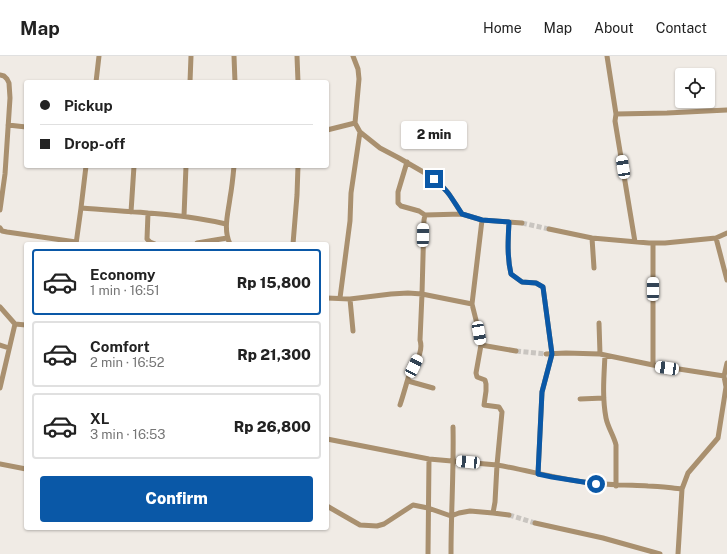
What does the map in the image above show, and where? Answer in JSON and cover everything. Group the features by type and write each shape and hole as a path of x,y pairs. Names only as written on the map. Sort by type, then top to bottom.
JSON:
{"street":[{"path":"96,80 99,56"},
{"path":"190,80 192,56"},
{"path":"234,56 235,80"},
{"path":"297,56 298,80"},
{"path":"354,56 359,79 355,123 360,132 380,148 425,173 442,186 462,214"},
{"path":"607,56 616,114 615,121 635,242"},
{"path":"0,75 4,76 9,83 10,98 5,174 0,210"},
{"path":"616,114 727,110"},
{"path":"329,130 355,123"},
{"path":"8,125 24,127"},
{"path":"340,298 350,221 351,193 360,132"},
{"path":"407,162 398,192 398,203 401,206 419,211 425,215 462,214 482,220 522,223"},
{"path":"76,242 82,208 86,168"},
{"path":"131,212 134,168"},
{"path":"184,216 186,168"},
{"path":"229,242 227,238 226,224 234,168"},
{"path":"293,242 298,168"},
{"path":"82,208 184,216 226,224"},
{"path":"148,213 147,239 150,242"},
{"path":"400,406 408,381 421,351 420,340 425,215"},
{"path":"482,220 472,304 481,346 476,373 477,377 485,380 486,384 484,405 499,408 502,412 493,513"},
{"path":"509,222 508,246 511,274 522,282 536,283 543,287 552,354 542,392 538,474"},
{"path":"0,228 2,231 70,242"},
{"path":"549,229 592,238 653,243 716,238 727,233"},
{"path":"203,242 227,238"},
{"path":"592,238 594,268"},
{"path":"716,238 727,280"},
{"path":"653,243 653,365"},
{"path":"329,298 350,299 408,293 422,294 472,304"},
{"path":"350,299 353,331"},
{"path":"0,307 15,324 24,324"},
{"path":"599,323 603,392 608,425 616,445 616,486"},
{"path":"0,388 15,324"},
{"path":"0,345 9,348"},
{"path":"481,346 516,351"},
{"path":"546,354 566,353 602,355 653,365 724,376"},
{"path":"678,554 682,489 688,473 718,438 726,400 724,376 727,363"},
{"path":"408,381 434,388"},
{"path":"580,399 604,398"},
{"path":"451,554 453,427"},
{"path":"329,439 429,459 497,465 568,480 616,486 649,486 682,489"},
{"path":"428,554 429,459"},
{"path":"0,464 24,469"},
{"path":"329,507 360,525 378,526 384,524 413,505 428,508 451,516 470,511 509,515"},
{"path":"535,523 603,538 660,554"}],"tunnel":[{"path":"522,223 549,229"},
{"path":"516,351 546,354"},
{"path":"509,515 535,523"}],"route":[{"path":"434,179 449,194 462,214 482,220 509,222 508,246 511,274 522,282 536,283 543,287 552,354 542,392 538,474 596,484"}]}
